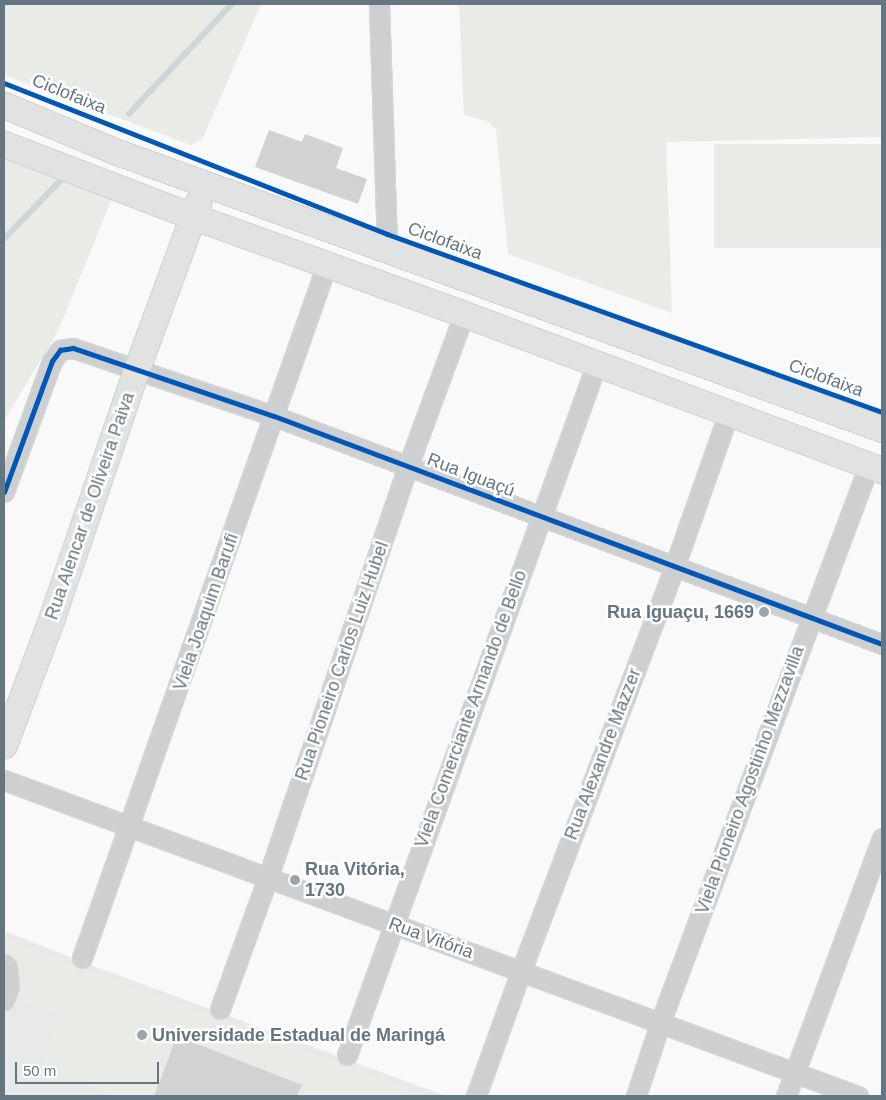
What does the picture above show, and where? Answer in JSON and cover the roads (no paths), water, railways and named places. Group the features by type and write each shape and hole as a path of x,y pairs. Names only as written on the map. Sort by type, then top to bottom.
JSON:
{"main road":[{"path":"4,105 117,152 882,429"},
{"path":"4,144 192,216 464,314 876,467"},
{"name":"Rua Alencar de Oliveira Paiva","path":"4,745 52,617 137,368 204,183"}],"street":[{"path":"379,4 387,250"},
{"name":"Viela Joaquim Barufi","path":"82,958 327,264"},
{"name":"Rua Pioneiro Carlos Luiz Hubel","path":"220,1009 268,877 408,466 464,314"},
{"name":"Rua Iguaçú","path":"4,492 52,361 60,350 73,348 137,368 274,416 542,516 674,568 882,644"},
{"name":"Viela Comerciante Armando de Bello","path":"346,1055 392,923 597,364"},
{"name":"Rua Alexandre Mazzer","path":"476,1096 521,971 674,568 729,412"},
{"name":"Viela Pioneiro Agostinho Mezzavilla","path":"636,1096 660,1023 810,617 876,467"},
{"name":"Rua Vitória","path":"4,780 858,1096"},
{"path":"786,1096 882,838"},
{"path":"4,964 7,967 9,986 4,1000"}],"waterway":[{"path":"129,114 232,4"},
{"path":"4,239 66,175"}],"place":[{"name":"Rua Iguaçu, 1669","path":"764,612"},
{"name":"Rua Vitória, 1730","path":"295,880"},
{"name":"Universidade Estadual de Maringá","path":"142,1035"}]}
